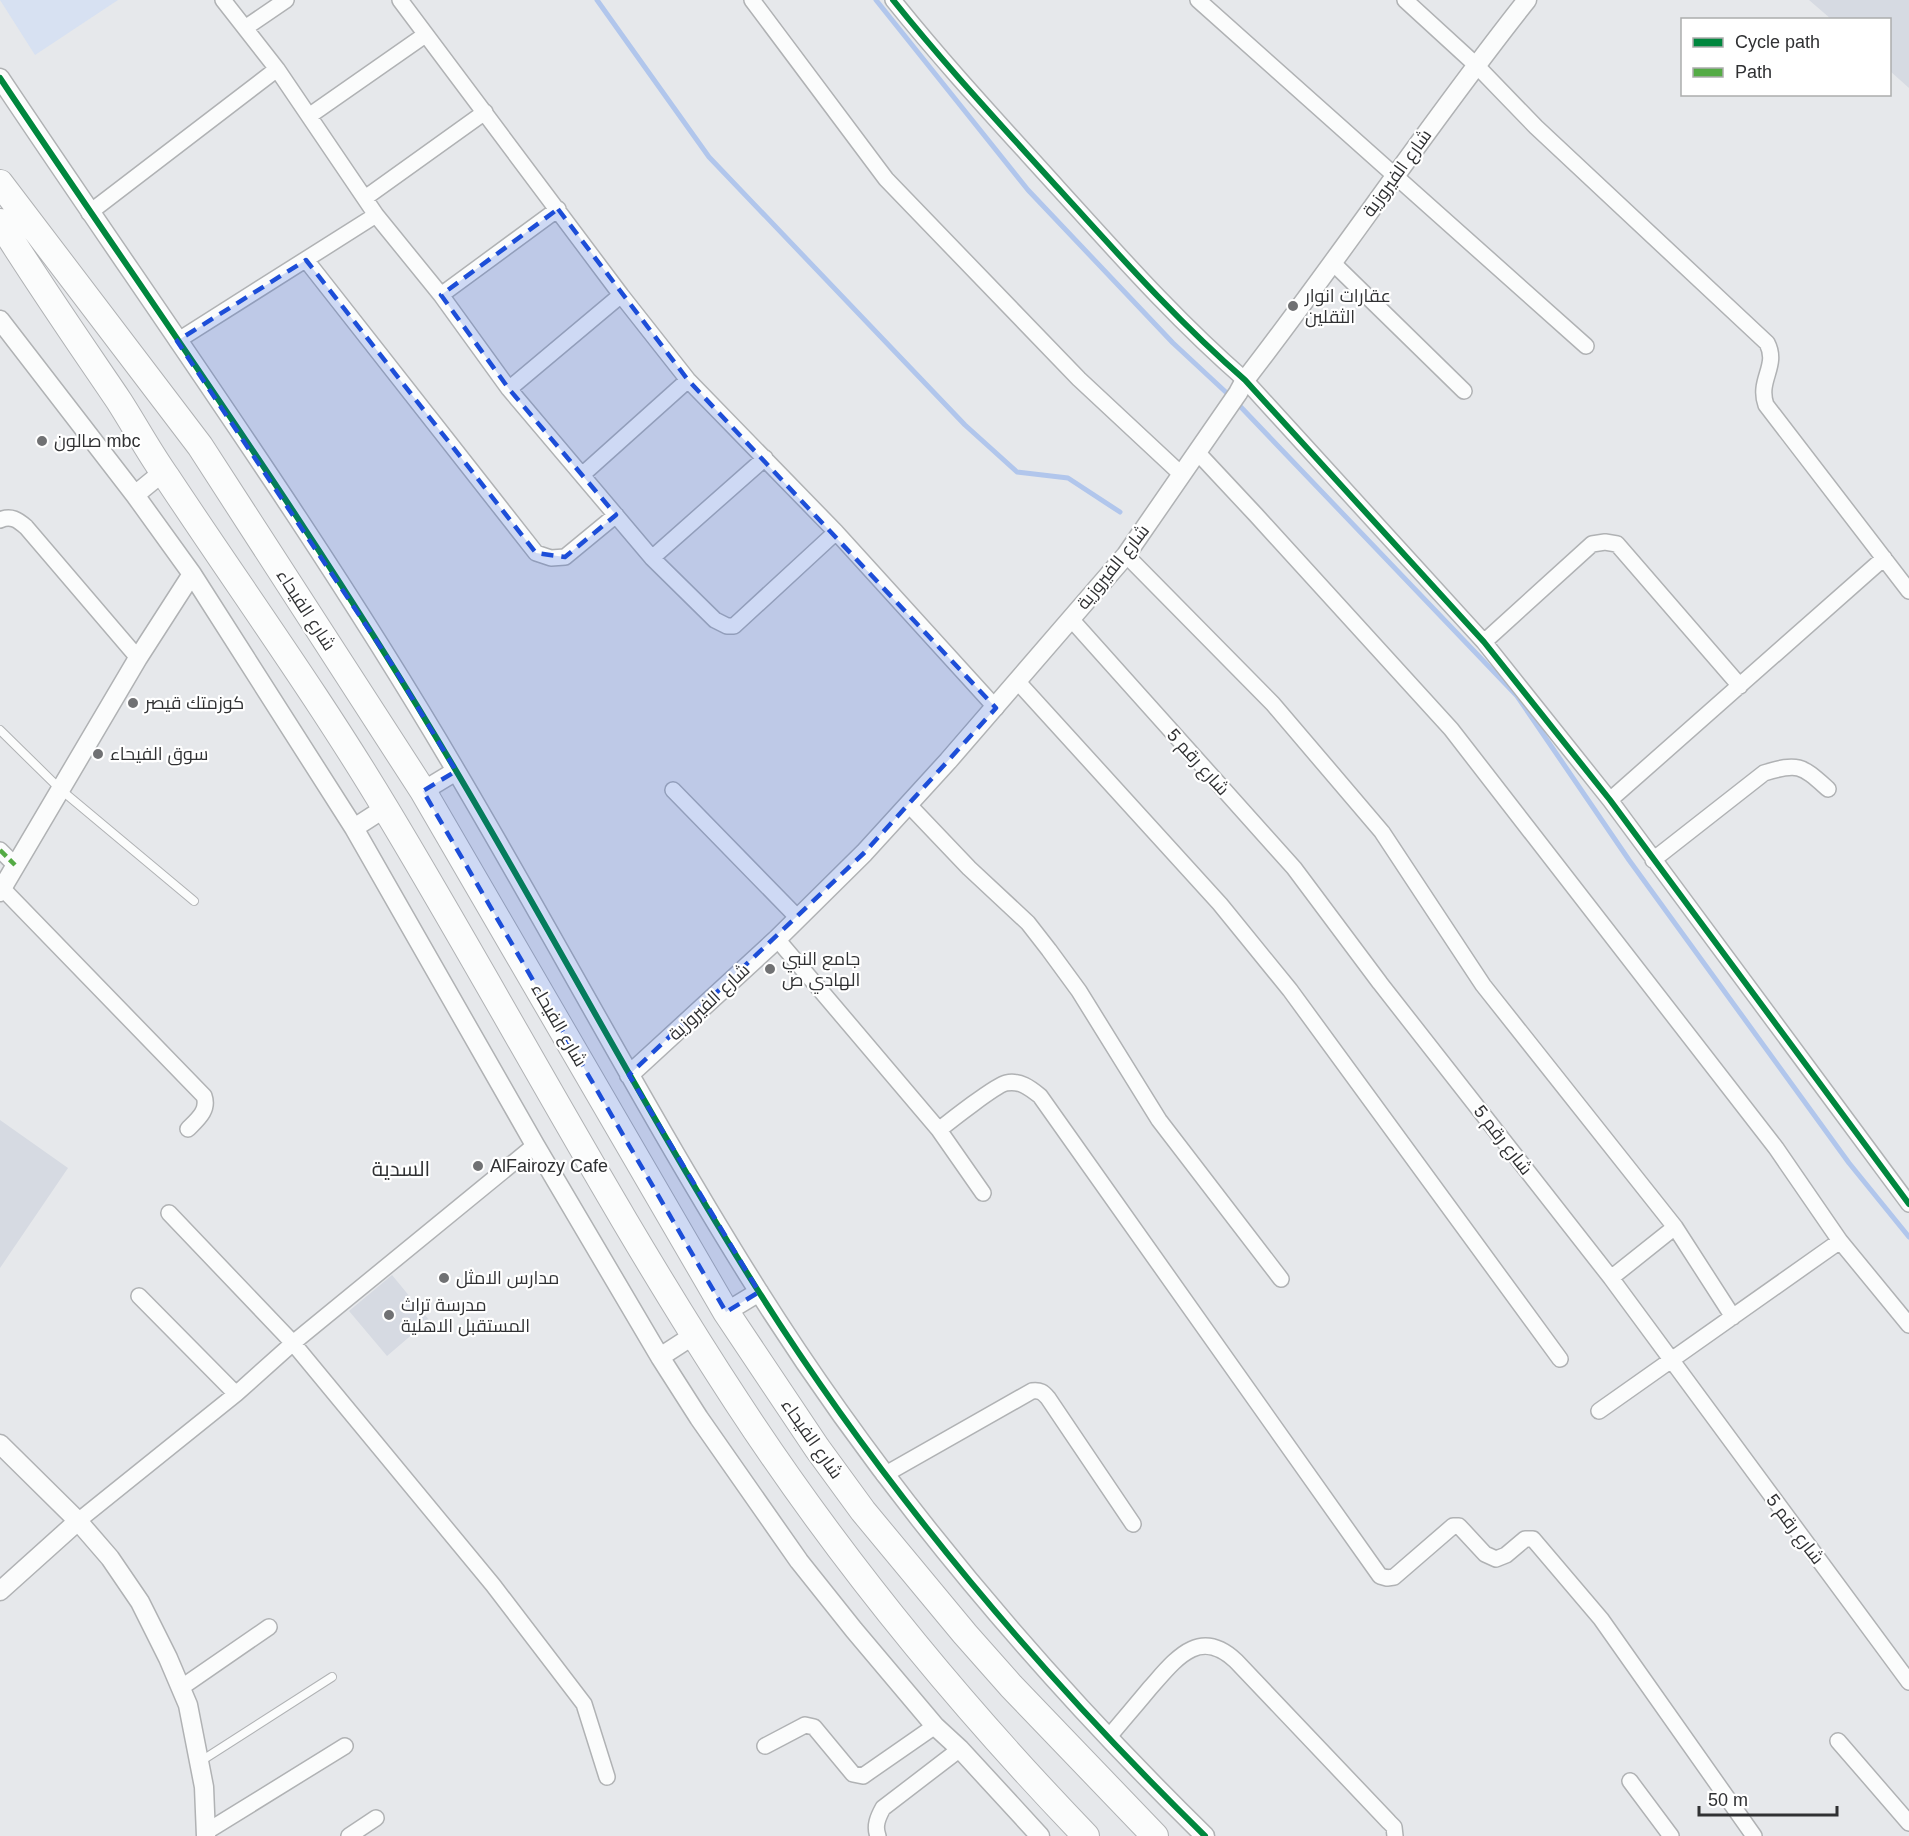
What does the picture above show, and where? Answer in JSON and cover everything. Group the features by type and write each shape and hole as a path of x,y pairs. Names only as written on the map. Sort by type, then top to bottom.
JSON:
{"highway":[{"name":"شارع الفيحاء","path":"0,183 200,446 423,791 726,1312 817,1448 878,1530 1011,1686 1155,1836"},
{"path":"0,222 386,808 550,1093 694,1335 784,1472 882,1604 987,1730 1086,1836"},
{"path":"550,1093 586,1072"}],"street":[{"path":"223,0 277,69 376,215 441,295 509,389 652,558 715,620 727,626 734,626 836,532"},
{"path":"245,28 286,0"},
{"path":"400,0 621,295 688,380 836,532 996,708"},
{"path":"752,0 886,179 1079,379 1182,475"},
{"path":"893,0 935,52 1137,276 1203,343 1238,393 1484,642 1610,800 1909,1204"},
{"path":"1198,0 1586,346"},
{"path":"1405,0 1476,65 1536,127 1767,344 1771,351 1771,364 1762,393 1766,405 1909,591"},
{"name":"شارع الفيروزية","path":"629,1075 777,939 864,853 996,708 1126,555 1238,393 1395,175 1527,0"},
{"path":"309,116 425,35"},
{"path":"89,213 277,69"},
{"path":"0,78 391,663 456,771 629,1075 759,1292 884,1475 995,1613 1108,1738 1205,1836"},
{"path":"365,198 485,112"},
{"path":"441,295 558,209"},
{"path":"177,341 376,215"},
{"path":"306,260 536,553 551,558 565,557 616,515"},
{"path":"1333,263 1464,391"},
{"path":"509,389 621,295"},
{"path":"0,320 135,495 192,574 354,828 535,1145 660,1357 699,1418 799,1561 854,1630 935,1726 960,1749 1040,1836"},
{"path":"582,475 688,380"},
{"path":"1198,453 1451,729 1776,1148 1840,1241 1909,1325"},
{"path":"652,558 765,458"},
{"path":"135,495 163,472"},
{"path":"0,520 14,518 26,527 138,658"},
{"path":"1484,642 1592,544 1617,543 1740,686"},
{"path":"1126,555 1274,704 1382,831 1483,985 1675,1227 1733,1317"},
{"path":"1610,800 1884,558"},
{"path":"188,1129 205,1109 204,1096 1,890 138,658 192,574"},
{"name":"شارع رقم 5","path":"1071,620 1294,868 1380,983 1611,1278 1909,1682"},
{"path":"1018,682 1220,904 1290,990 1560,1359"},
{"path":"1653,860 1764,773 1784,766 1804,768 1828,789"},
{"path":"423,791 456,771"},
{"path":"673,790 798,918"},
{"path":"908,804 969,868 1021,916 1049,950 1079,991 1159,1120 1281,1279"},
{"path":"354,828 386,808"},
{"path":"0,850 15,865"},
{"path":"777,939 939,1130 983,1193"},
{"path":"939,1130 1003,1083 1017,1082 1029,1087 1040,1096 1380,1576 1394,1577 1453,1526 1459,1526 1485,1554 1496,1559 1506,1555 1525,1539 1536,1541 1601,1619 1755,1836"},
{"path":"0,1591 78,1521 236,1394 292,1343 535,1145"},
{"path":"169,1213 292,1343 493,1585 584,1704 607,1777"},
{"path":"1611,1278 1675,1227"},
{"path":"1599,1411 1840,1241"},
{"path":"726,1312 759,1292"},
{"path":"139,1296 236,1394"},
{"path":"660,1357 694,1335"},
{"path":"884,1475 1032,1390 1038,1390 1048,1398 1133,1524"},
{"path":"0,1444 78,1521 110,1558 140,1602 182,1687 188,1706 201,1761 206,1834 345,1746"},
{"path":"182,1687 269,1627"},
{"path":"1108,1738 1180,1655 1198,1646 1218,1648 1227,1652 1236,1661 1394,1827 1395,1836"},
{"path":"765,1746 805,1725 810,1725 854,1774 863,1776 935,1726"},
{"path":"1838,1740 1909,1823"},
{"path":"878,1836 877,1819 883,1808 960,1749"},
{"path":"1630,1781 1671,1836"},
{"path":"349,1836 376,1818"}],"lane":[{"path":"0,730 60,789 194,901"},
{"path":"201,1761 332,1677"}],"highlighted area":[{"path":"558,209 688,380 996,708 864,853 629,1075 759,1292 726,1312 423,791 456,771 391,663 177,341 306,260 536,553 565,557 616,515 509,389 441,295"}],"shaded area":[{"path":"0,0 118,0 35,55"},
{"path":"1809,0 1909,0 1909,88 1891,72 1891,18 1830,18"},
{"path":"0,1120 68,1168 0,1268"},
{"name":"مدرسة تراث المستقبل الاهلية","path":"392,1275 429,1320 387,1356 349,1311"}],"waterway":[{"path":"597,0 709,157 965,425 1017,472 1068,478 1120,512"},
{"path":"876,0 1028,190 1173,343 1230,396"},
{"path":"1237,403 1517,696 1629,860 1849,1163 1909,1237"}],"marked path":[{"path":"0,850 15,865"}],"cycle path":[{"path":"893,0 974,95 1126,262 1172,311 1245,380 1484,642 1610,800 1909,1204"},
{"path":"0,78 290,506 402,680 717,1225 805,1363 856,1436 910,1506 1022,1643 1081,1709 1205,1836"}],"place":[{"name":"عقارات انوار الثقلين","path":"1293,306"},
{"name":"صالون mbc","path":"42,441"},
{"name":"كوزمتك قيصر","path":"133,703"},
{"name":"سوق الفيحاء","path":"98,754"},
{"name":"جامع النبي الهادي ص","path":"770,969"},
{"name":"AlFairozy Cafe","path":"478,1166"},
{"name":"مدارس الامثل","path":"444,1278"},
{"name":"مدرسة تراث المستقبل الاهلية","path":"389,1315"}],"district":[{"name":"السدية","path":"401,1168"}]}
